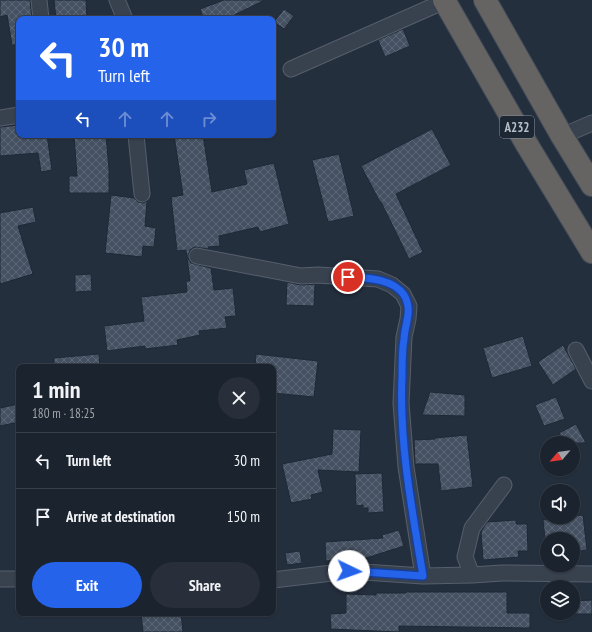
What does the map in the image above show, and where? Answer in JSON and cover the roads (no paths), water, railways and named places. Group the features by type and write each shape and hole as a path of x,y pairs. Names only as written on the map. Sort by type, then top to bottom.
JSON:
{"highway":[{"name":"A232","path":"444,0 526,143 592,252"},
{"name":"A232","path":"485,0 562,136 592,185"}],"street":[{"path":"39,0 41,16"},
{"path":"117,0 124,16"},
{"path":"291,70 444,0"},
{"path":"0,118 16,115"},
{"path":"562,136 592,123"},
{"path":"136,138 142,194"},
{"path":"197,256 301,276 318,275 378,279 392,285 403,294 409,309 404,337 401,402 406,467 423,576"},
{"path":"576,350 592,380"},
{"path":"472,575 466,557 472,528 504,485"},
{"path":"276,580 349,571 423,576 502,573 592,574"},
{"path":"0,578 16,579"}]}
